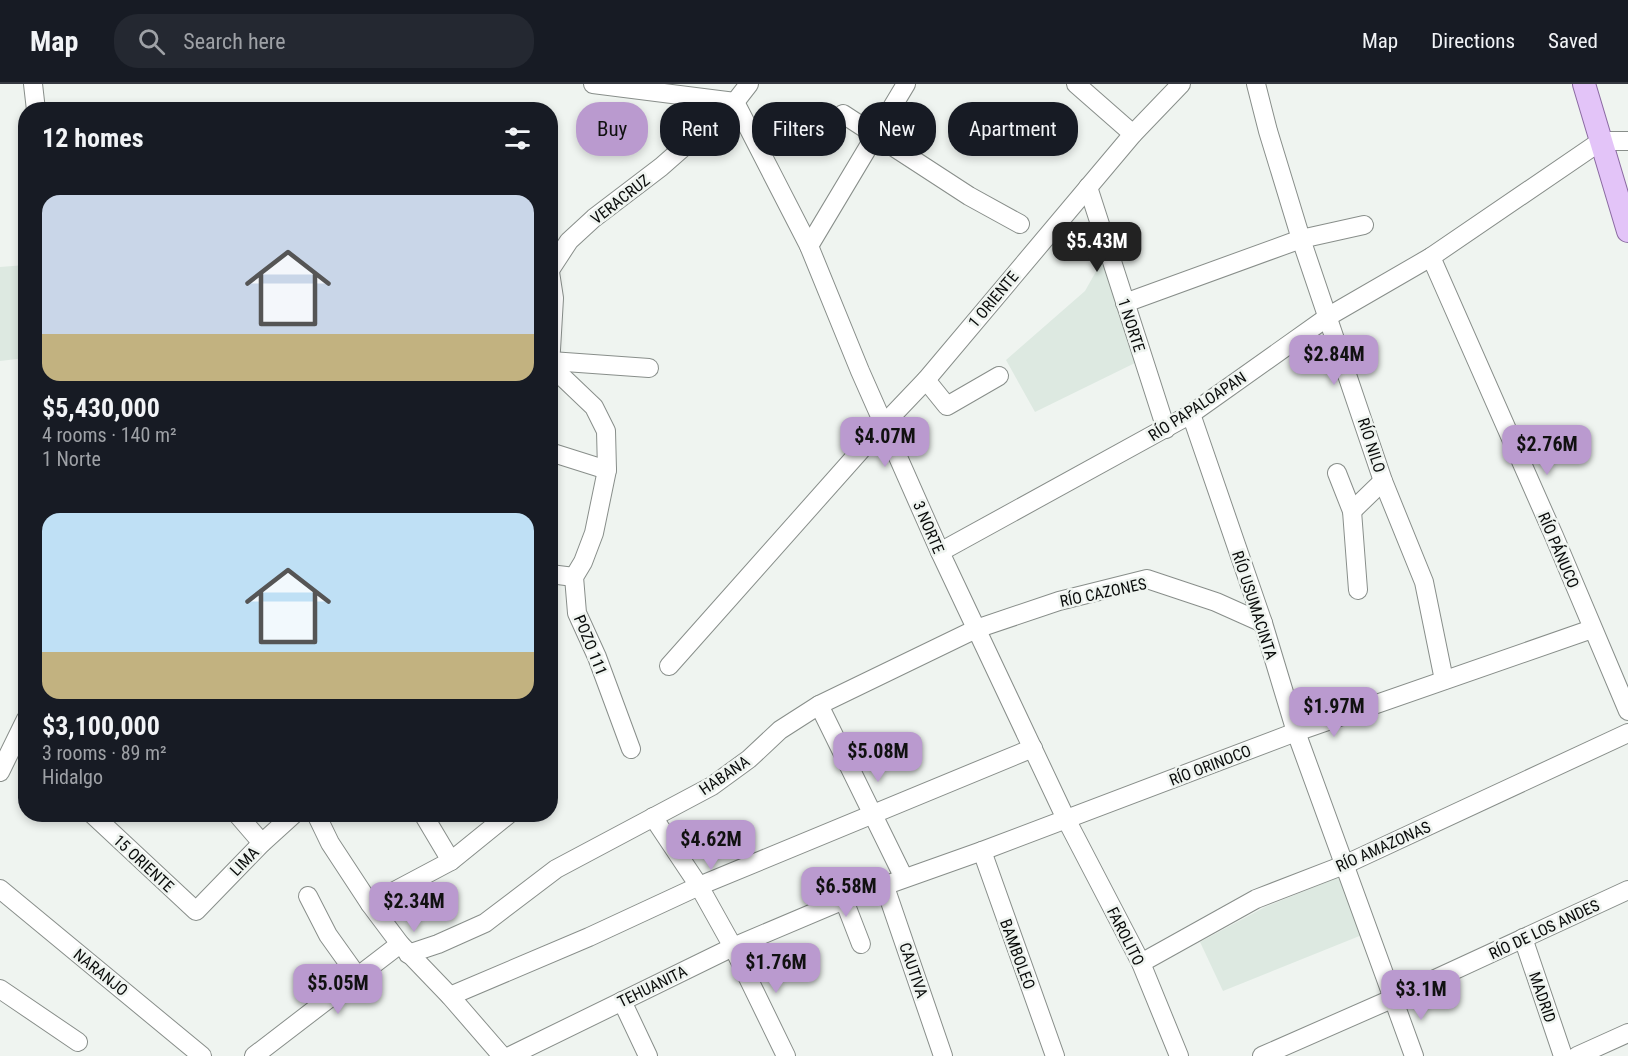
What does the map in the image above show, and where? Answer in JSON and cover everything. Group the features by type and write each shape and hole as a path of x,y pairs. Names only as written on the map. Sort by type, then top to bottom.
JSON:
{"main road":[{"path":"1584,84 1628,231"}],"street":[{"path":"33,84 35,102"},
{"path":"592,84 735,102"},
{"name":"VERACRUZ","path":"735,102 748,84"},
{"path":"896,102 906,84"},
{"path":"1076,84 1133,134"},
{"name":"1 ORIENTE","path":"669,666 926,380 1133,134 1181,84"},
{"name":"RÍO NILO","path":"1256,84 1301,238 1383,481 1424,582 1444,680"},
{"name":"3 NORTE","path":"740,112 809,246 860,371 885,423 940,552 1066,819"},
{"path":"1601,141 1628,141"},
{"name":"RÍO PAPALOAPAN","path":"940,552 1191,414 1329,316 1431,257 1601,141"},
{"name":"VERACRUZ","path":"558,258 569,241 594,218 674,156"},
{"path":"809,246 864,156"},
{"path":"906,156 969,196 1020,224"},
{"name":"1 NORTE","path":"1088,187 1166,429"},
{"path":"1125,303 1301,238 1364,225"},
{"name":"RÍO PÁNUCO","path":"1431,257 1628,711"},
{"path":"558,362 649,368"},
{"path":"558,373 594,407 600,416 606,431 607,470 594,533 583,562 574,577 558,575"},
{"path":"926,380 947,406 999,376"},
{"name":"RÍO USUMACINTA","path":"1191,414 1263,623 1296,732 1414,1056"},
{"path":"558,455 607,470"},
{"path":"1337,473 1352,511 1358,590"},
{"name":"RÍO NILO","path":"1352,511 1383,481"},
{"name":"POZO 111","path":"574,577 577,614 597,657 632,749"},
{"name":"RÍO CAZONES","path":"976,628 1059,601 1147,579 1216,602 1263,623"},
{"name":"HABANA","path":"254,1056 358,977 404,949 438,944 485,923 556,869 712,786 749,759 780,730 819,705 976,628"},
{"name":"RÍO ORINOCO","path":"1066,819 1296,732 1592,629"},
{"path":"819,705 904,878"},
{"name":"RÍO AMAZONAS","path":"1141,963 1256,899 1344,865 1628,733"},
{"path":"450,996 589,938 699,886 1033,748"},
{"path":"0,772 18,750"},
{"path":"653,817 699,886 733,947 786,1056"},
{"name":"TEHUANITA","path":"510,1056 733,947 884,884 982,851 1066,819"},
{"name":"FAROLITO","path":"1066,819 1141,963 1179,1056"},
{"name":"15 ORIENTE","path":"101,822 196,911"},
{"path":"244,822 262,843"},
{"name":"LIMA","path":"196,911 285,822"},
{"path":"320,822 330,843 370,904 404,949 450,996 502,1056"},
{"path":"428,822 450,861"},
{"path":"370,904 450,861 500,822"},
{"name":"BAMBOLEO","path":"982,851 1054,1056"},
{"name":"CAUTIVA","path":"884,884 943,1056"},
{"name":"NARANJO","path":"0,889 202,1056"},
{"name":"RÍO DE LOS ANDES","path":"1262,1056 1628,890"},
{"path":"308,896 328,935 358,977"},
{"path":"844,900 861,944"},
{"name":"MADRID","path":"1523,938 1563,1056"},
{"path":"0,989 78,1042"},
{"path":"622,1001 648,1056"},
{"path":"1577,1056 1628,1033"}],"shaded area":[{"path":"1103,259 1139,361 1035,412 1006,360 1085,291"},
{"path":"18,266 18,359 0,361 0,267"},
{"path":"1339,877 1362,935 1223,991 1200,942 1265,907"}]}
